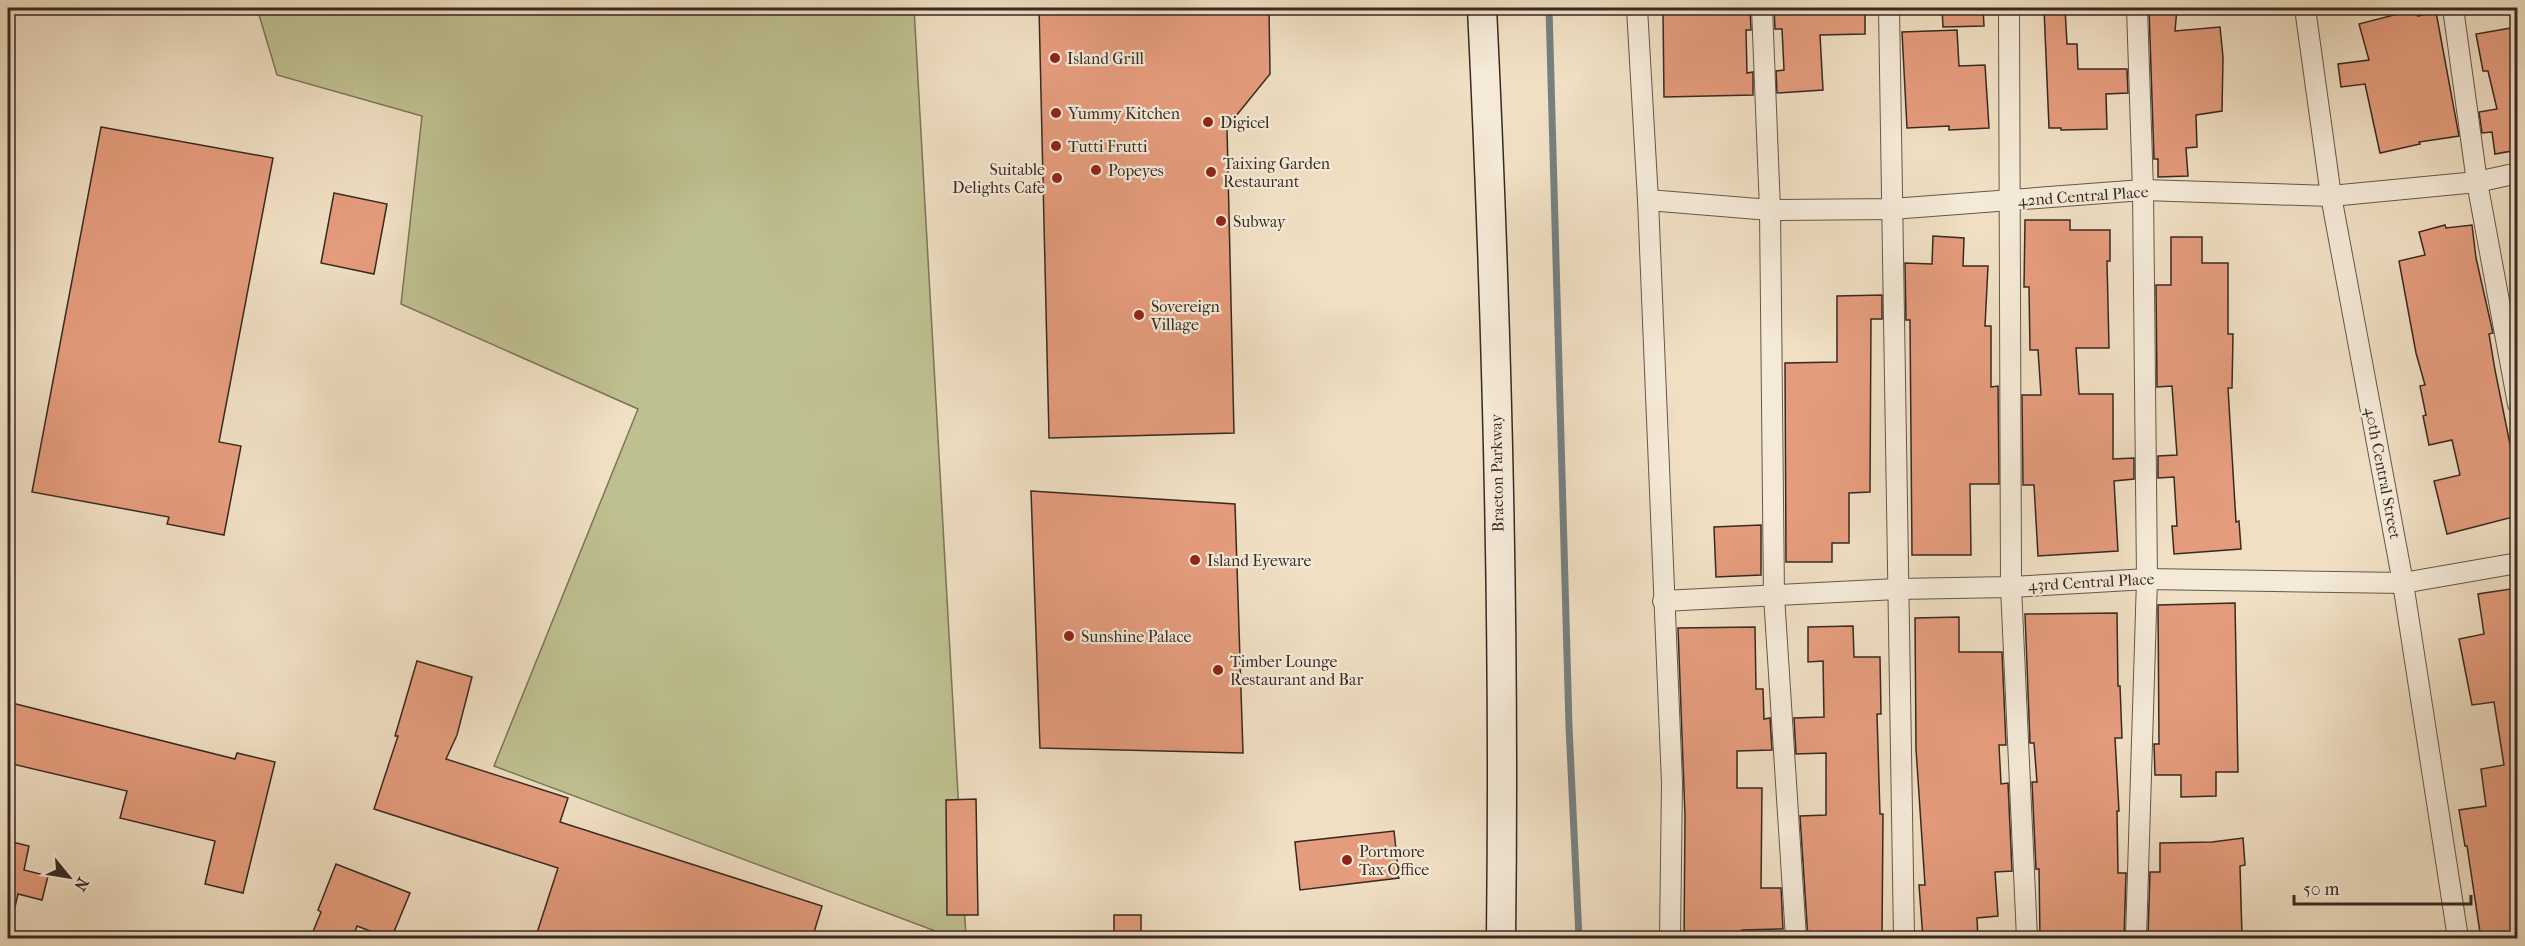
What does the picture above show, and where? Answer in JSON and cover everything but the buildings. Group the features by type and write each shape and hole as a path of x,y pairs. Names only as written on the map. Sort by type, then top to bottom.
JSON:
{"main road":[{"name":"Braeton Parkway","path":"1482,8 1494,276 1503,792 1501,939"}],"street":[{"path":"1637,8 1648,200 1672,783 1670,939"},
{"path":"1761,8 1770,210 1774,596 1796,939"},
{"path":"1889,8 1904,939"},
{"path":"2009,8 2011,587 2027,939"},
{"path":"2136,939 2147,579 2144,190 2137,8"},
{"name":"40th Central Street","path":"2305,8 2331,196 2403,583 2458,939"},
{"path":"2453,8 2477,182 2517,404"},
{"name":"42nd Central Place","path":"1648,200 1770,210 1892,209 2144,190 2331,196 2477,182 2517,173"},
{"name":"43rd Central Place","path":"1663,601 1897,589 2011,587 2147,579 2403,583 2517,563"}],"green space":[{"path":"257,8 914,8 966,938 954,938 494,766 638,409 401,304 422,116 277,75"}],"waterway":[{"path":"1549,8 1569,726 1579,938"}],"place":[{"name":"Island Grill","path":"1055,58"},
{"name":"Yummy Kitchen","path":"1056,113"},
{"name":"Digicel","path":"1208,122"},
{"name":"Tutti Frutti","path":"1056,146"},
{"name":"Popeyes","path":"1096,170"},
{"name":"Taixing Garden Restaurant","path":"1211,172"},
{"name":"Suitable Delights Cafe","path":"1057,178"},
{"name":"Subway","path":"1221,221"},
{"name":"Sovereign Village","path":"1139,315"},
{"name":"Island Eyeware","path":"1195,560"},
{"name":"Sunshine Palace","path":"1069,636"},
{"name":"Timber Lounge Restaurant and Bar","path":"1218,670"},
{"name":"Portmore Tax Office","path":"1347,860"}]}
